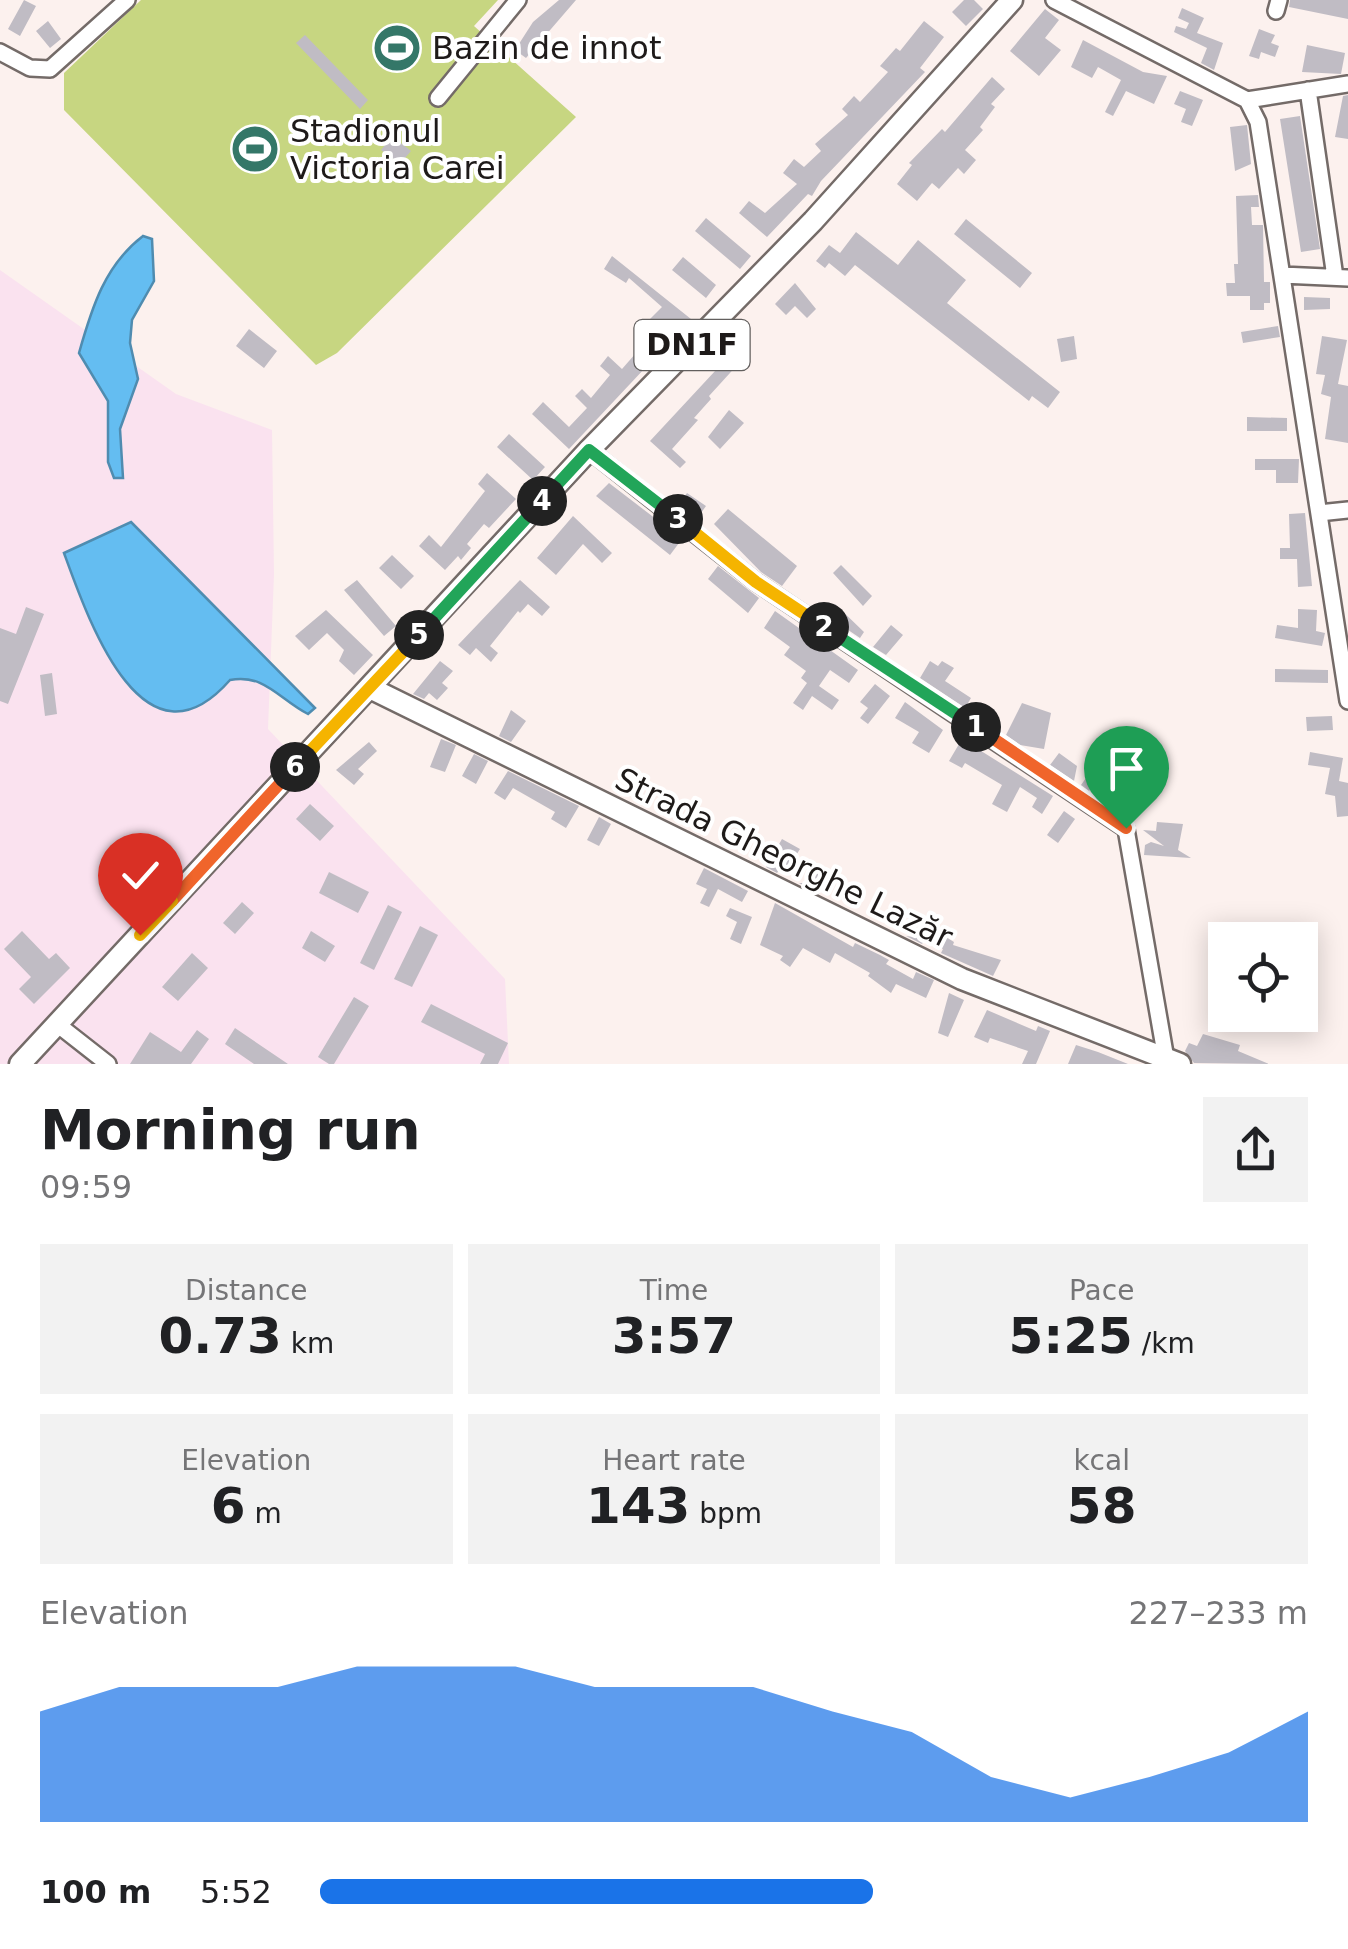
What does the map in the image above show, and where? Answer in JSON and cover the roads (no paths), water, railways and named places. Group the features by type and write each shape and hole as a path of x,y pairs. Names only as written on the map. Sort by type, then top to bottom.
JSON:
{"main road":[{"name":"DN1F","path":"20,1064 589,450 813,221 1012,0"},
{"name":"Strada Gheorghe Lazăr","path":"370,688 962,979 1173,1062"}],"street":[{"path":"0,52 30,68 50,69 127,0"},
{"path":"438,98 518,0"},
{"path":"1054,0 1247,100 1258,122 1348,701"},
{"path":"1247,100 1348,84"},
{"path":"1282,275 1341,277 1308,90"},
{"path":"589,450 756,582 1126,828 1173,1062"},
{"path":"1319,514 1348,510"},
{"path":"57,1024 108,1064"}],"water":[{"path":"143,236 152,239 154,281 132,320 130,343 138,379 120,429 123,478 114,478 108,462 108,401 79,353 109,274"},
{"path":"131,522 315,708 308,714 262,684 242,679 230,680 199,706 171,711 146,701 123,678 88,615 64,553"}],"place":[{"name":"Bazin de innot","path":"397,48"},
{"name":"Stadionul Victoria Carei","path":"255,149"}]}
